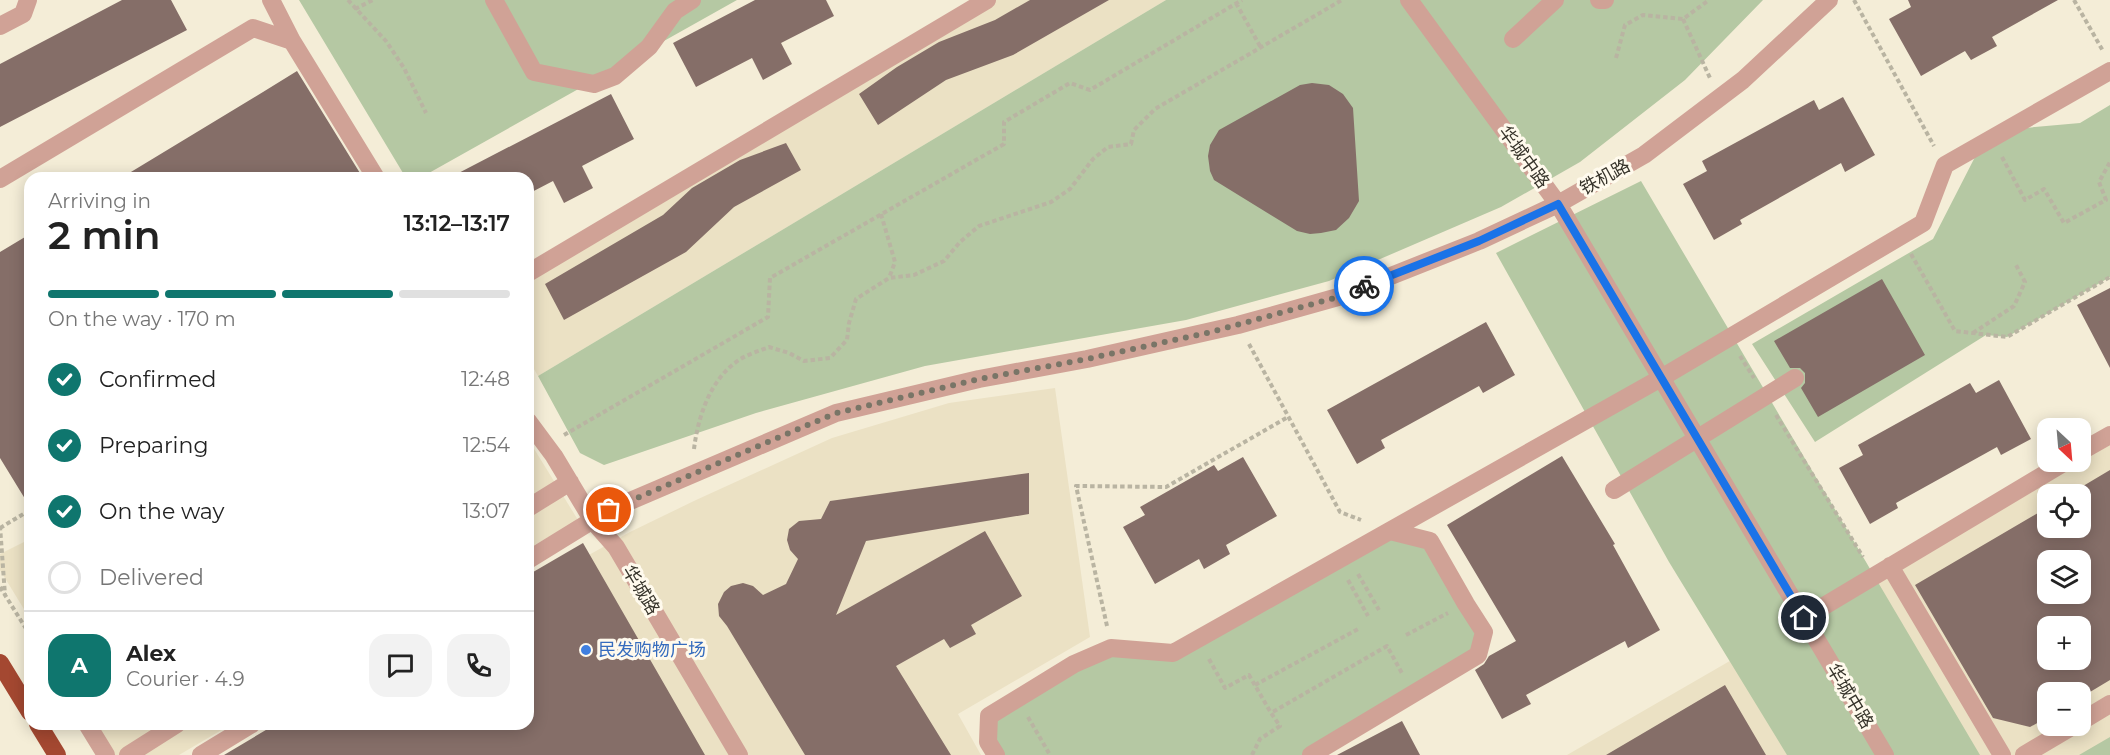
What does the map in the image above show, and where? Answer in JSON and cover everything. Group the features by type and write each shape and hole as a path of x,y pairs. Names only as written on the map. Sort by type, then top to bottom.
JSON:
{"highway":[{"path":"0,663 24,702"},
{"path":"42,730 57,755"}],"street":[{"path":"0,26 23,14 27,0"},
{"path":"271,0 292,41 372,172"},
{"path":"494,0 534,72 594,84 615,76 649,47 675,11 692,0"},
{"path":"534,269 987,0"},
{"name":"华城中路","path":"1409,0 1558,204 1885,755"},
{"path":"1513,39 1555,0"},
{"path":"1599,0 1605,0"},
{"name":"铁机路","path":"534,556 609,510 836,413 979,379 1087,359 1238,324 1338,297 1479,241 1558,204 1644,155 1743,80 1829,0"},
{"path":"0,179 253,28 292,41"},
{"path":"996,755 988,742 989,716 1074,664 1111,648 1173,654 1661,378 1923,223 1945,165 1992,139 2107,63"},
{"path":"1614,490 1796,378"},
{"name":"华城路","path":"534,429 593,521 616,547 740,755"},
{"path":"2091,446 2110,435"},
{"path":"1804,618 2048,472"},
{"path":"534,504 570,482"},
{"path":"1311,755 1478,654 1484,632 1430,541 1390,531"},
{"path":"1890,566 2002,755"},
{"path":"2091,715 2110,704"},
{"path":"91,730 106,755"},
{"path":"128,755 168,730"},
{"path":"201,755 242,730"},
{"path":"2024,755 2056,736"}],"path":[{"path":"348,0 386,41 404,68 426,113"},
{"path":"355,9 373,0"},
{"path":"546,446 768,317 770,279 1004,144 1004,122 1070,83 1090,90 1242,0"},
{"path":"690,475 697,423 707,400 723,375 739,360 768,347 789,353 804,361 830,358 847,340 856,298 889,278 914,275 944,261 960,242 979,226 1051,202 1070,189 1093,159 1108,147 1131,144 1134,130 1155,110 1342,0"},
{"path":"1616,58 1625,25 1633,20 1643,15 1683,19 1709,0"},
{"path":"1854,0 1945,165"},
{"path":"2074,0 2107,63"},
{"path":"1236,3 1261,48"},
{"path":"1683,19 1719,98"},
{"path":"1992,139 2025,200 2044,189 2064,223 2106,200 2099,182 2110,162"},
{"path":"881,214 895,261 889,278"},
{"path":"1901,236 1955,331 2007,337 2110,277"},
{"path":"1973,333 2014,306 2025,282 2016,265"},
{"path":"1238,324 1340,512 1390,531"},
{"path":"1729,337 1874,576"},
{"path":"1111,648 1076,486 1166,487 1288,417"},
{"path":"5,595 0,527 24,513"},
{"path":"1342,558 1379,610"},
{"path":"1342,558 1368,616"},
{"path":"0,587 24,625"},
{"path":"1406,635 1466,604"},
{"path":"1255,685 1360,628"},
{"path":"1198,640 1225,688 1249,675 1280,726 1260,739 1252,755"},
{"path":"1271,713 1387,646 1413,694"},
{"path":"1017,698 1050,755"}],"shaded area":[{"path":"987,0 1166,0 538,376 534,369 534,269"},
{"path":"1055,388 1090,637 958,714 981,755 236,755 471,730 534,730 534,586 630,532 832,438 949,403"},
{"path":"2110,441 2110,755 1567,755 2057,472 2091,472 2091,452"},
{"path":"534,449 578,520 534,546"},
{"path":"24,542 24,609 0,570 0,554"},
{"path":"98,730 222,730 179,755 113,755"}],"green space":[{"path":"299,0 737,0 431,172 402,172"},
{"path":"1166,0 1763,0 1685,80 1580,162 1501,207 1329,281 1186,320 925,366 756,413 604,465 580,453 538,376"},
{"path":"2110,105 2110,277 2007,337 1986,335 1815,442 1752,344 1933,239 1975,157 2025,128 2080,123"},
{"path":"1641,181 1980,755 1787,755 1669,562 1496,253"},
{"path":"1390,531 1430,541 1484,632 1478,655 1311,755 996,755 989,716 1111,648 1173,653"},
{"path":"2110,737 2110,755 2079,755"}],"building":[{"path":"122,0 171,0 187,30 0,127 0,64"},
{"path":"755,0 826,0 834,16 781,43 792,64 763,80 752,58 696,87 673,43"},
{"path":"1030,0 1109,0 1013,55 946,80 878,125 859,94 897,67 939,42 995,20"},
{"path":"1908,0 2058,0 1992,37 1997,46 1971,60 1965,51 1921,76 1889,19 1911,7"},
{"path":"297,71 359,172 131,172"},
{"path":"1312,83 1329,85 1343,94 1353,108 1359,201 1349,218 1336,230 1310,234 1297,231 1214,180 1208,156 1210,145 1219,130 1300,85"},
{"path":"611,94 634,139 582,166 593,188 564,203 553,181 534,191 534,172 461,172"},
{"path":"1843,97 1875,155 1845,172 1841,163 1740,220 1742,224 1714,240 1683,184 1707,171 1702,161 1814,100 1819,110"},
{"path":"786,143 801,170 734,207 686,252 564,320 545,284 663,215 692,188 740,160"},
{"path":"24,238 24,497 0,458 0,252"},
{"path":"1882,279 1925,355 1818,417 1801,388 1805,383 1805,373 1800,368 1790,368 1774,341"},
{"path":"2110,288 2110,368 2077,305"},
{"path":"1486,322 1515,375 1483,393 1479,386 1381,440 1385,448 1357,464 1327,410"},
{"path":"1999,380 2031,439 2001,455 1997,447 1896,503 1898,508 1870,524 1839,468 1863,455 1858,445 1970,383 1976,393"},
{"path":"1562,456 1615,544 1613,545 1660,630 1628,648 1625,641 1526,695 1531,704 1502,719 1475,670 1484,664 1489,656 1516,641 1447,525"},
{"path":"1243,457 1277,516 1226,545 1230,554 1204,569 1199,559 1155,584 1123,527 1145,515 1140,507 1214,465 1218,471"},
{"path":"2110,470 2110,680 2091,691 2091,682 2037,682 2037,723 2030,727 1993,718 1915,585 2037,513 2037,538 2091,538 2091,484 2086,484"},
{"path":"1029,473 1029,514 866,541 836,615 985,531 1022,596 971,625 976,634 950,648 944,639 896,666 951,755 805,755 719,616 718,604 724,592 731,586 743,583 753,586 763,595 786,584 798,559 790,550 787,540 789,529 799,521 821,519 830,501"},
{"name":"民发购物广场","path":"583,543 705,755 224,755 266,730 534,730 534,572"},
{"path":"1725,685 1766,755 1606,755"},
{"path":"1402,721 1420,755 1337,755"}],"way so far":[{"path":"609,510 836,413 979,379 1087,359 1211,332 1338,297 1364,286"}],"place":[{"name":"民发购物广场","path":"586,650"}],"route":[{"path":"1364,286 1479,241 1558,204 1804,618"}]}
